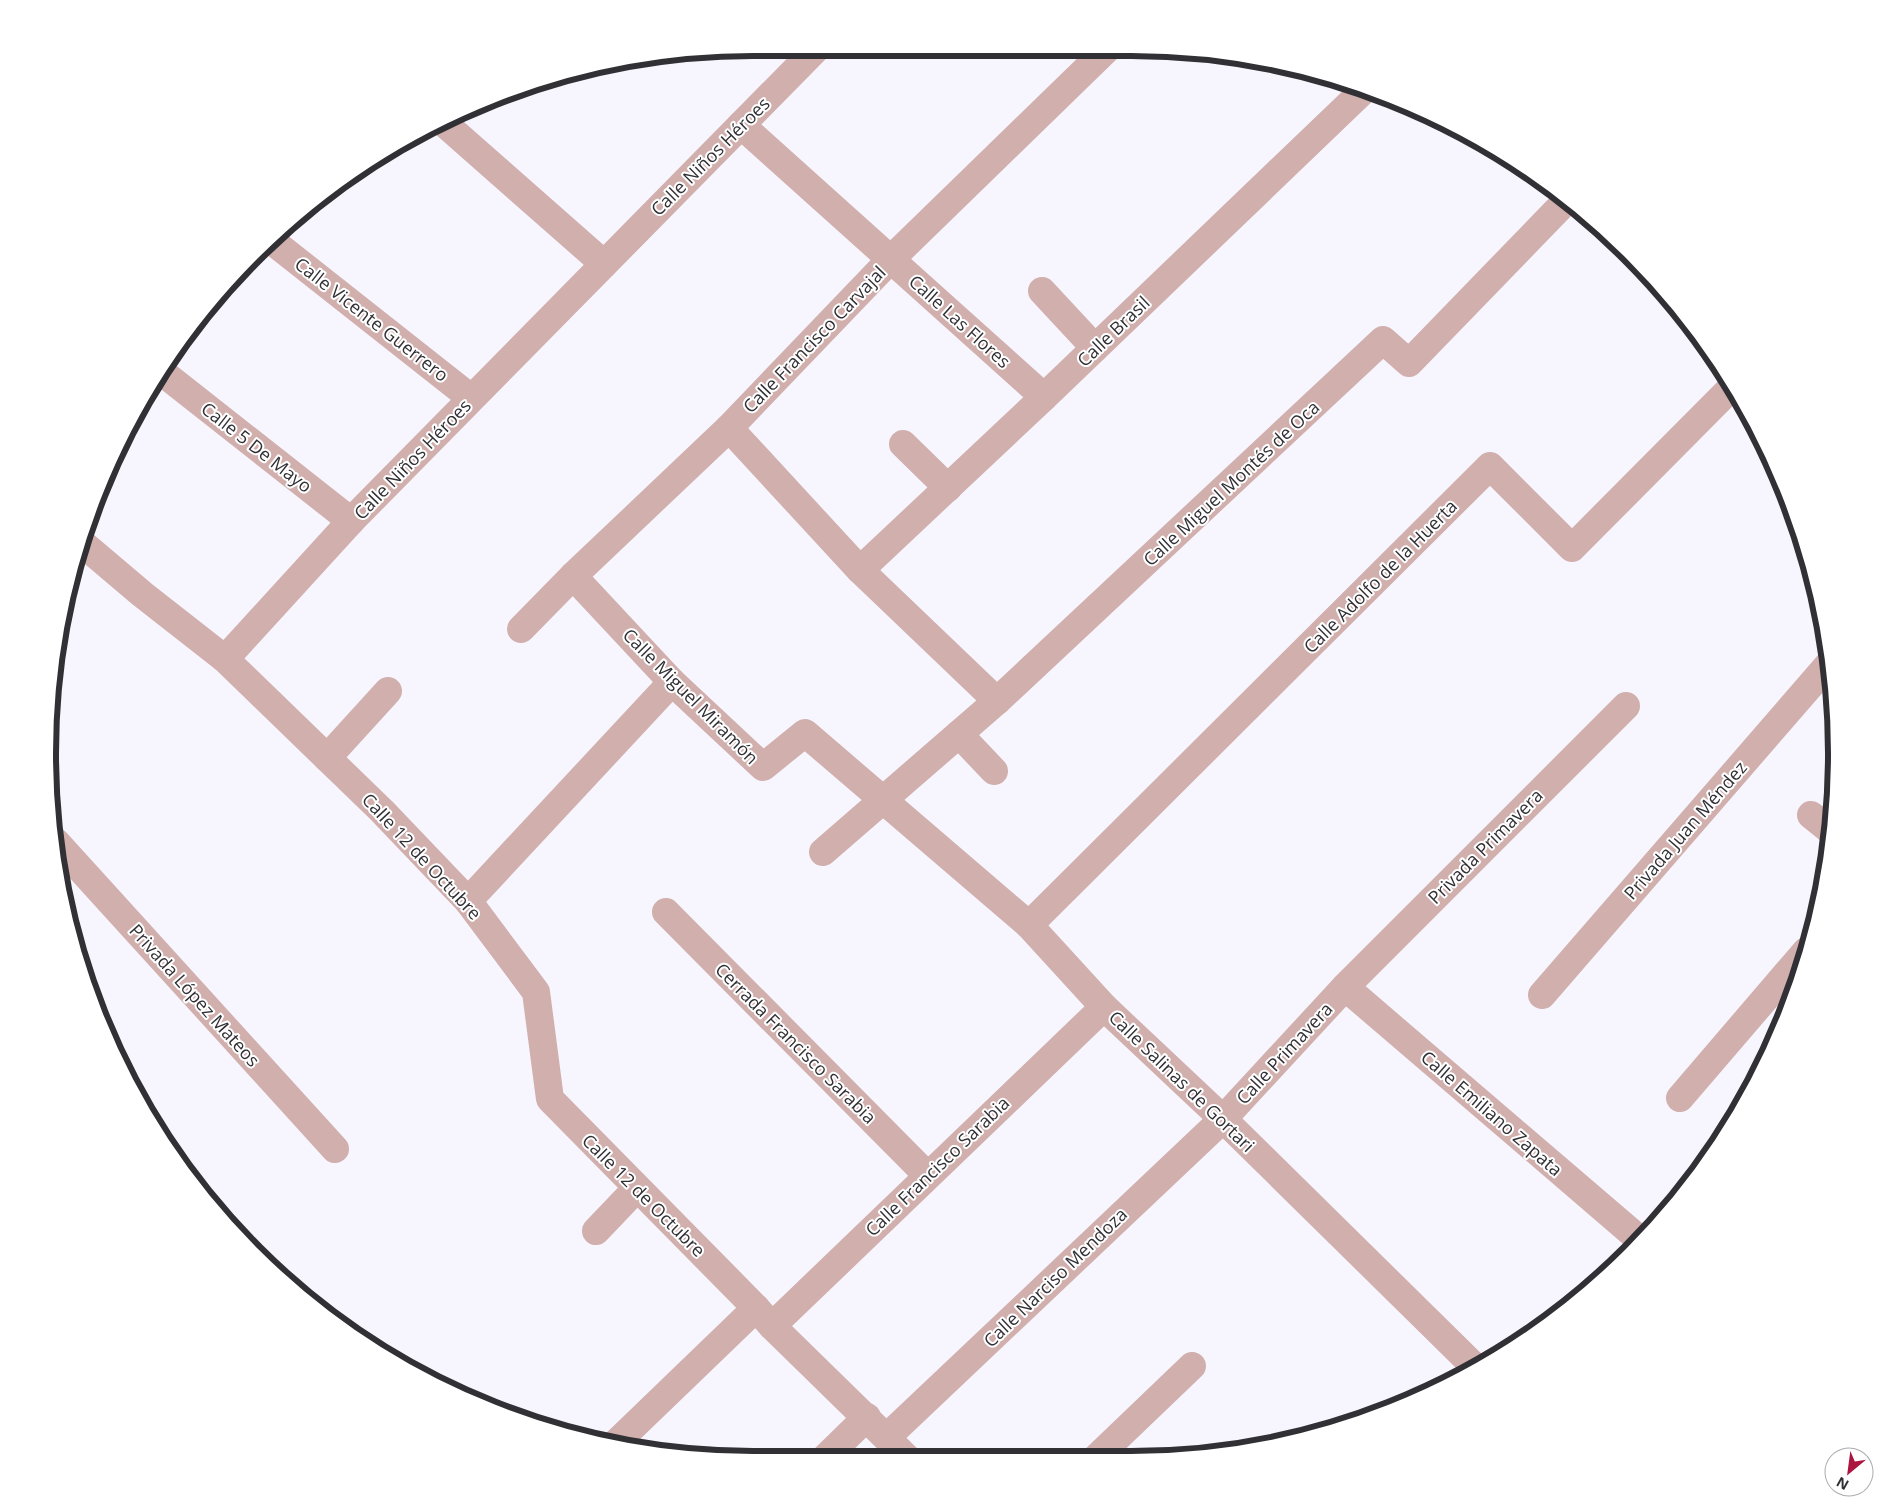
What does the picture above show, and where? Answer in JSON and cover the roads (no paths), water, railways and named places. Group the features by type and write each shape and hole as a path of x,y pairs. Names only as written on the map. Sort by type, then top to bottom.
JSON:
{"street":[{"name":"Calle Niños Héroes","path":"225,659 351,521 809,56"},
{"name":"Calle Francisco Carvajal","path":"521,629 573,576 729,428 891,259 1100,56"},
{"name":"Calle Brasil","path":"860,570 1044,397 1359,95"},
{"name":"Calle Las Flores","path":"741,125 1044,397"},
{"path":"448,127 604,264"},
{"name":"Calle Miguel Montés de Oca","path":"824,852 997,702 1384,340 1409,363 1562,206"},
{"name":"Calle Vicente Guerrero","path":"277,244 471,398"},
{"path":"1042,291 1095,348"},
{"name":"Calle 5 De Mayo","path":"168,377 351,521"},
{"name":"Calle Adolfo de la Huerta","path":"1029,925 1490,466 1572,548 1726,393"},
{"path":"729,428 860,570 997,702"},
{"path":"903,444 948,488"},
{"name":"Calle 12 de Octubre","path":"87,548 142,594 225,659 382,811 468,901 536,992 550,1099 764,1317 900,1451"},
{"name":"Calle Miguel Miramón","path":"573,576 672,682 763,767 806,733 883,800"},
{"name":"Privada Juan Méndez","path":"1542,995 1823,672"},
{"path":"468,901 672,682"},
{"path":"327,758 388,691"},
{"name":"Privada Primavera","path":"1345,987 1626,706"},
{"path":"959,734 994,771"},
{"name":"Calle Salinas de Gortari","path":"883,800 1029,925 1104,1007 1223,1119 1462,1366"},
{"name":"Privada López Mateos","path":"63,850 334,1149"},
{"name":"Cerrada Francisco Sarabia","path":"666,912 927,1175"},
{"path":"1680,1098 1795,964"},
{"name":"Calle Primavera","path":"1223,1119 1345,987"},
{"name":"Calle Emiliano Zapata","path":"1345,987 1634,1236"},
{"name":"Calle Francisco Sarabia","path":"622,1438 927,1175 1104,1007"},
{"name":"Calle Narciso Mendoza","path":"887,1437 1223,1119"},
{"path":"596,1231 637,1188"},
{"path":"1103,1451 1192,1366"},
{"path":"832,1451 867,1417"}]}
